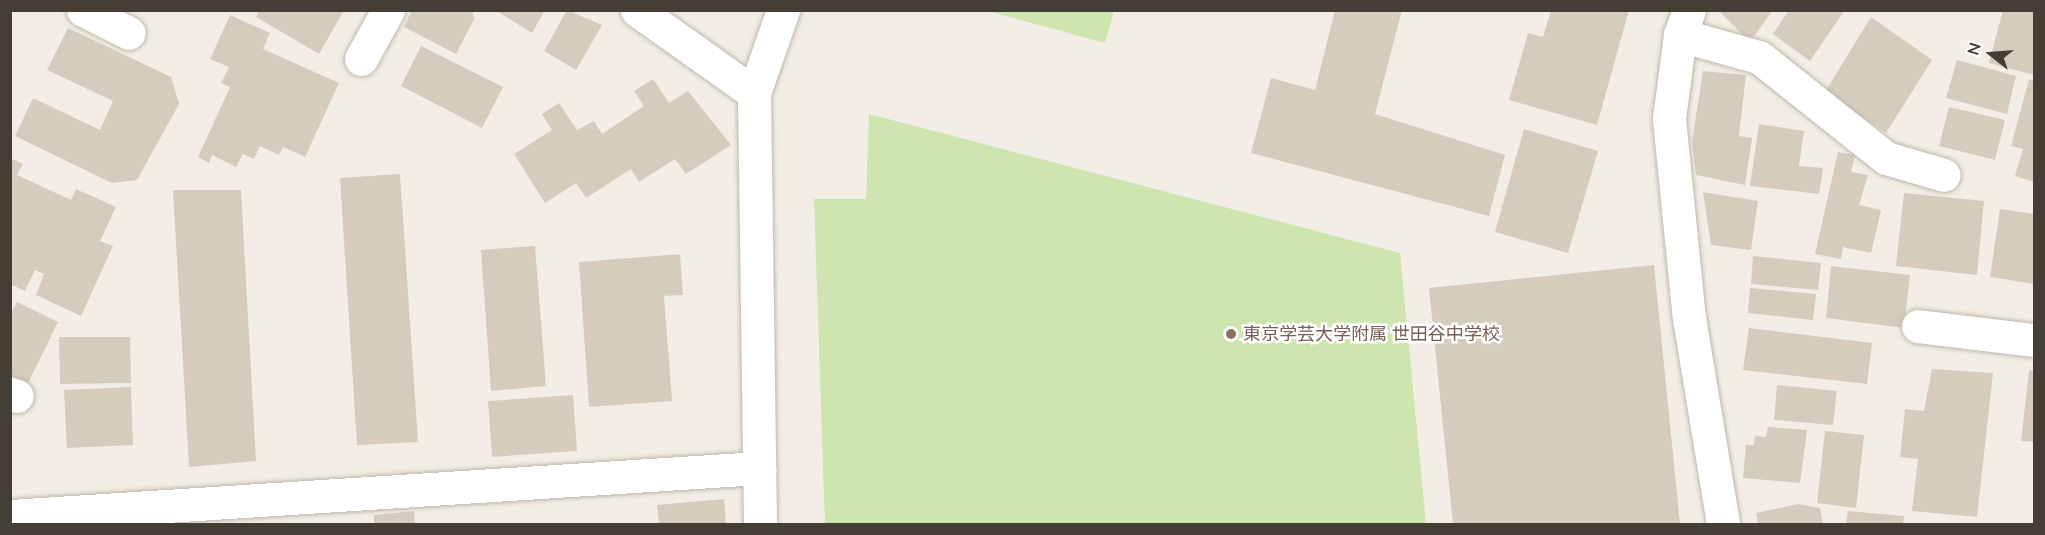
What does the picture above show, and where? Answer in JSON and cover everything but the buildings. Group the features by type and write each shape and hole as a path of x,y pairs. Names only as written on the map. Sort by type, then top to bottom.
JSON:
{"street":[{"path":"83,10 129,33"},
{"path":"361,59 388,10"},
{"path":"637,10 754,93"},
{"path":"760,525 754,93 783,10"},
{"path":"1723,525 1689,318 1669,119 1684,23 1759,57 1886,158 1944,175"},
{"path":"1918,326 2034,340"},
{"path":"10,516 43,520 759,468"}],"green space":[{"path":"988,11 1114,11 1105,43"},
{"path":"869,114 1400,253 1426,524 825,524 814,199 866,199"}],"place":[{"name":"東京学芸大学附属 世田谷中学校","path":"1231,334"}]}
